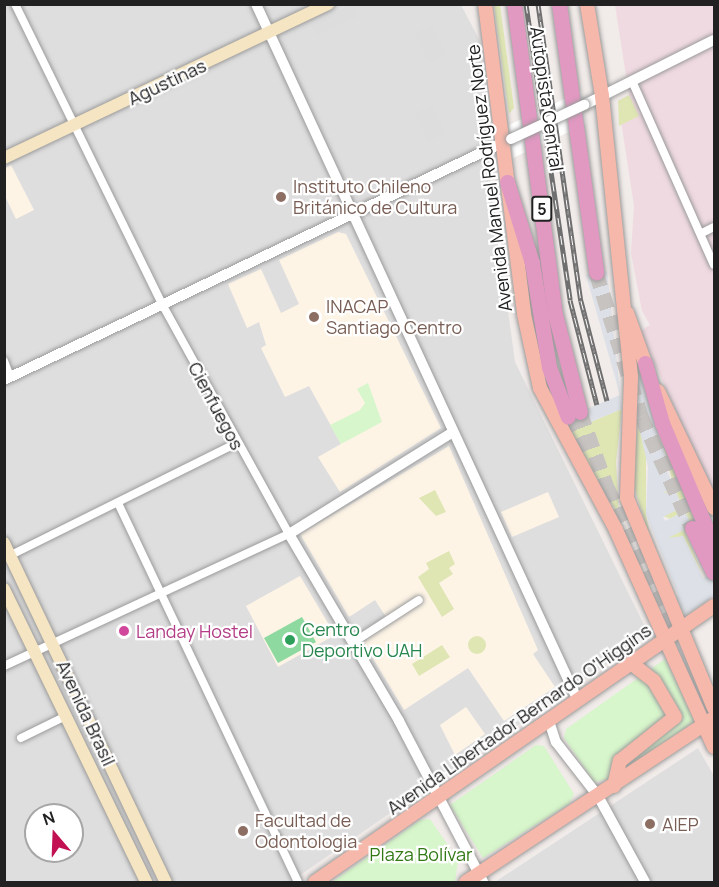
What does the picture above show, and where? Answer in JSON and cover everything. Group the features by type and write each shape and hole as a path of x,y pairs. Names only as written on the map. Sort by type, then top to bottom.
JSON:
{"highway":[{"name":"Autopista Central","path":"507,182 530,253 549,367 574,414 555,314 514,4"},
{"name":"Autopista Central","path":"559,4 596,272"},
{"path":"645,363 662,423 714,547"},
{"path":"692,528 713,572"}],"main road":[{"name":"Agustinas","path":"4,158 328,4"},
{"name":"Avenida Manuel Rodríguez Norte","path":"485,4 507,141 507,182 526,328 543,398 610,517 665,641 709,722 714,747"},
{"path":"587,4 603,96 617,283 631,377 627,498 714,708"},
{"path":"617,283 645,363 714,508"},
{"name":"Avenida Brasil","path":"4,543 7,556 52,643 166,882"},
{"name":"Avenida Brasil","path":"4,589 146,882"},
{"name":"Avenida Libertador Bernardo O'Higgins","path":"315,882 714,606"},
{"path":"614,786 620,761 675,717 654,681 632,664"},
{"path":"466,882 481,878 709,722"}],"street":[{"name":"Cienfuegos","path":"15,4 163,306 235,444 354,642 440,796 481,878"},
{"path":"256,4 578,701"},
{"path":"4,361 7,379 603,96 714,40"},
{"path":"632,81 702,233 714,265"},
{"path":"702,233 714,227"},
{"path":"4,666 289,534 453,432"},
{"path":"7,556 235,444"},
{"path":"118,503 298,882"},
{"path":"354,642 419,600"},
{"path":"21,738 66,716"},
{"path":"549,721 556,742 598,796 645,882"}],"shaded area":[{"path":"5,5 461,5 480,41 490,178 515,362 649,635 290,882 5,882"},
{"path":"352,5 357,17 316,36 311,25"},
{"path":"615,5 714,5 714,495 640,331 650,325 642,311 631,253 634,206 618,101 629,95"},
{"path":"432,25 447,55 429,63 415,33"},
{"path":"432,105 446,133 428,141 415,113"},
{"path":"11,165 34,210 16,219 5,196 5,168"},
{"path":"338,232 346,234 441,428 340,492 318,457 341,444 309,386 285,397 261,348 266,345 259,322 247,328 228,284 261,269 281,313 299,304 279,260"},
{"path":"607,271 622,409 568,431 563,419 620,395 586,275"},
{"path":"634,352 661,433 656,435 671,466 666,469 674,487 663,493 676,492 683,507 663,517 665,521 685,511 692,526 668,538 683,536 703,578 714,571 714,596 686,615 675,599 678,595 646,514 648,467 637,419"},
{"path":"449,446 538,650 533,654 555,687 504,721 468,668 404,710 363,642 390,623 375,600 349,617 300,534"},
{"path":"548,492 559,517 512,537 501,512"},
{"path":"300,576 335,635 278,667 246,606"},
{"path":"466,707 485,734 455,755 440,725"},
{"path":"698,748 714,776 714,882 495,882"}],"green space":[{"path":"494,5 500,5 514,108 509,114"},
{"path":"629,95 639,116 619,126 618,101"},
{"path":"368,383 382,422 341,444 330,425 360,410 365,403 357,389"},
{"path":"622,409 616,462 619,516 569,431"},
{"path":"638,420 646,451 646,514 652,546 633,483"},
{"path":"660,433 698,525 685,532 704,578 683,536 670,542 668,537 691,526 663,516 683,506 663,493 674,487"},
{"path":"435,490 446,512 436,516 419,498"},
{"path":"449,551 455,564 449,568 453,574 439,583 454,609 442,617 418,577 429,569 426,563"},
{"name":"Centro Deportivo UAH","path":"302,617 316,642 278,663 264,638"},
{"path":"473,636 481,636 486,641 484,652 473,654 468,649 468,641"},
{"path":"442,645 450,657 419,676 412,664"},
{"path":"665,659 695,721 614,778 594,782 564,738 566,729"},
{"path":"536,745 544,746 574,794 569,804 483,858 450,805"},
{"name":"Plaza Bolívar","path":"430,819 458,860 455,882 332,882 420,820"}],"pier":[{"path":"581,91 586,124 513,158 509,125"}],"tunnel":[{"path":"596,272 641,416 692,528"},
{"path":"580,412 607,487 675,628"},
{"path":"568,417 585,451"}],"railway":[{"path":"526,4 570,300 597,405"},
{"path":"538,4 581,301 607,401"}],"place":[{"name":"Instituto Chileno Británico de Cultura","path":"281,197"},
{"name":"INACAP Santiago Centro","path":"314,317"},
{"name":"Landay Hostel","path":"124,631"},
{"name":"Centro Deportivo UAH","path":"290,640"},
{"name":"AIEP","path":"650,824"},
{"name":"Facultad de Odontologia","path":"243,831"}]}
